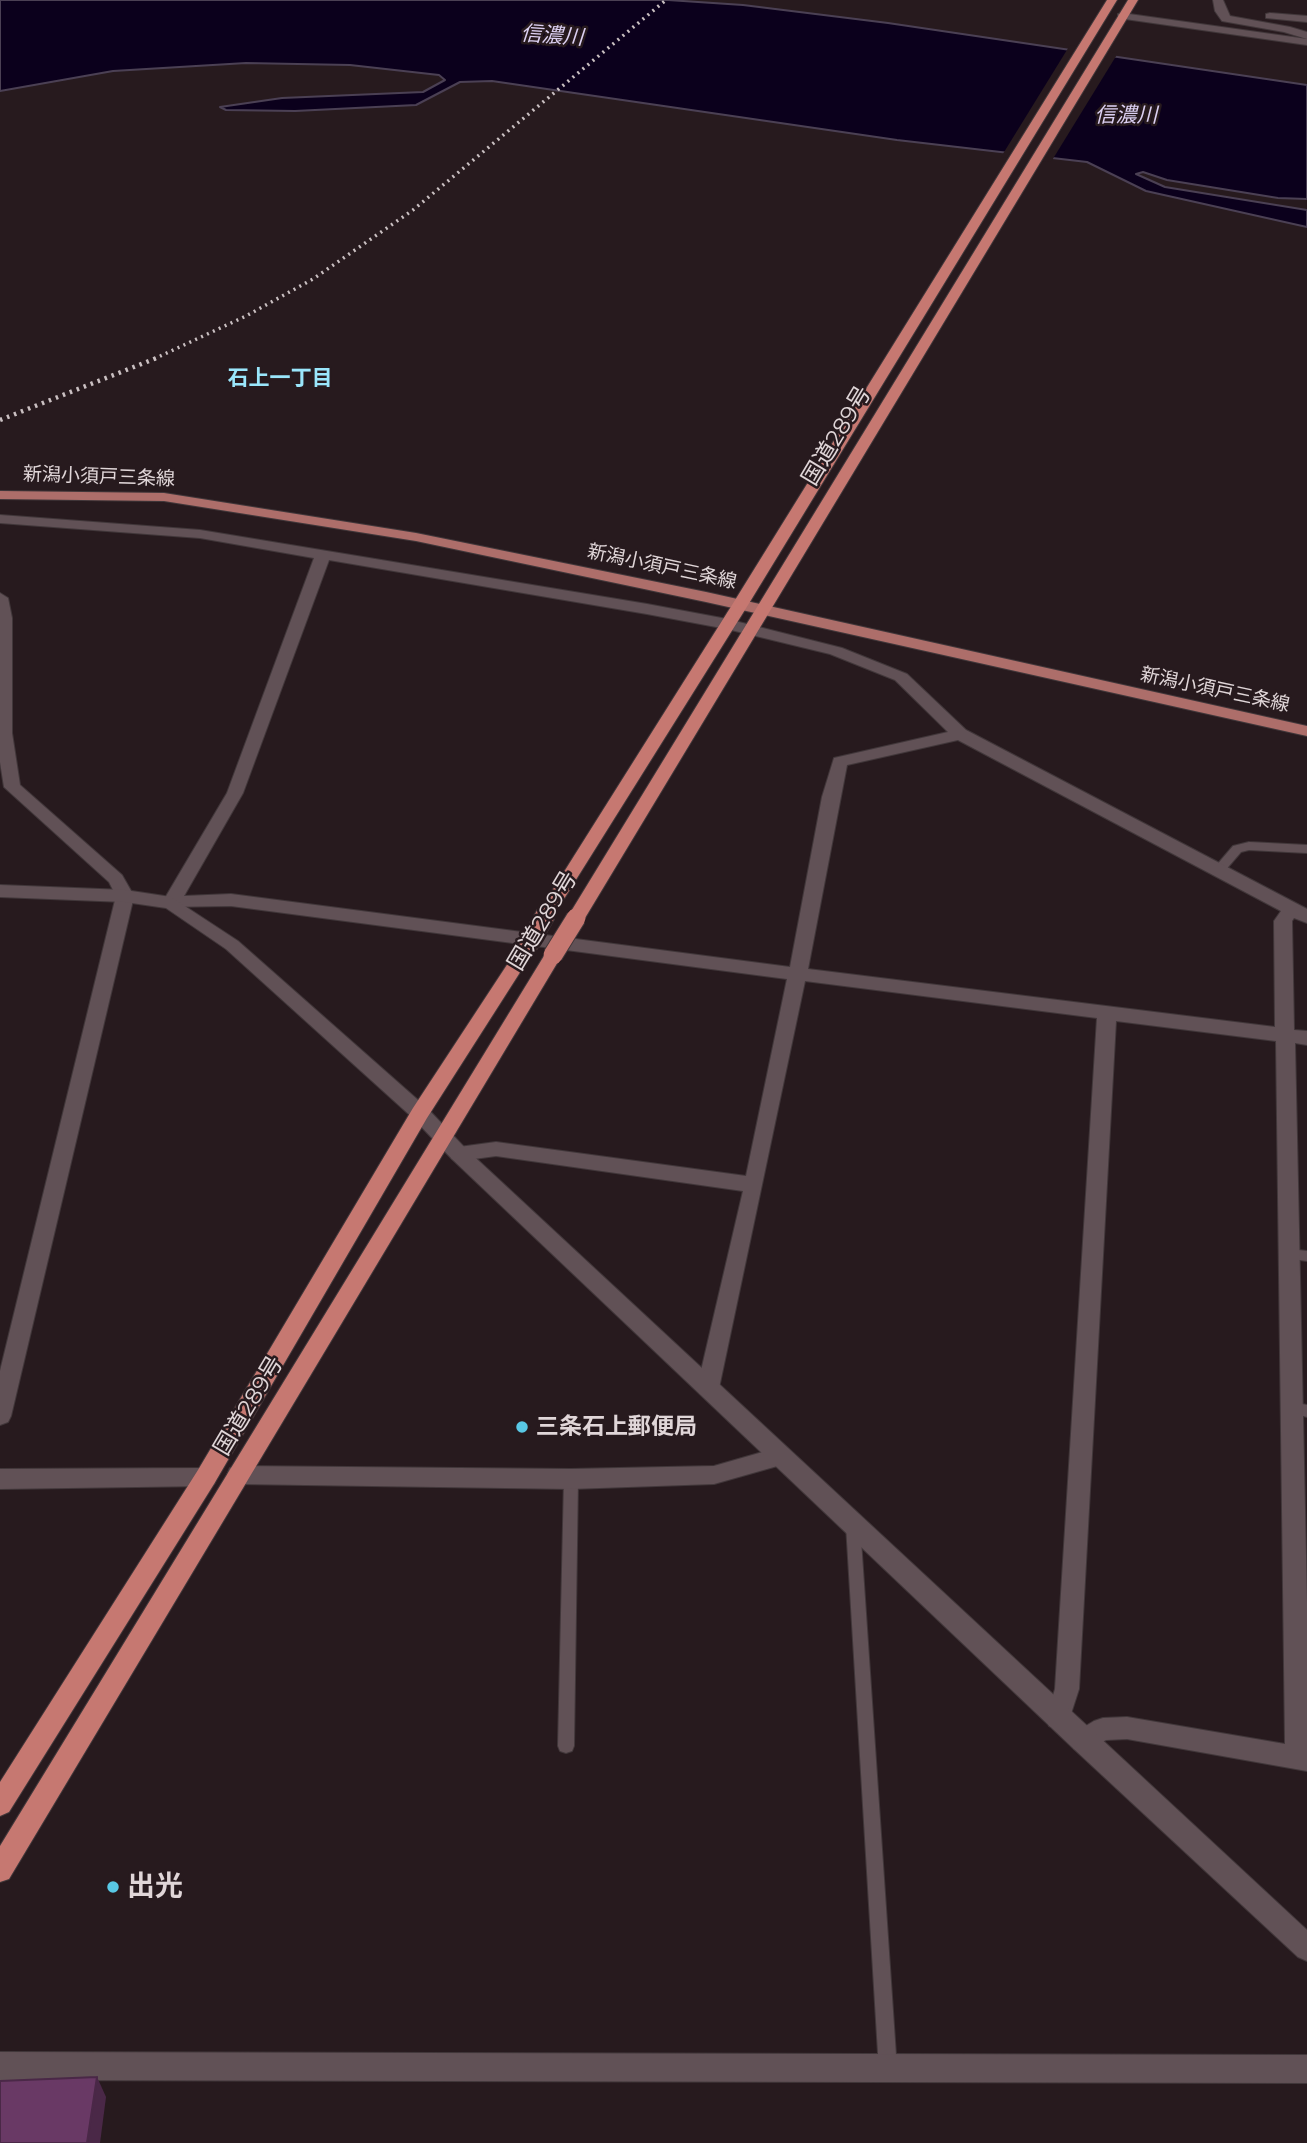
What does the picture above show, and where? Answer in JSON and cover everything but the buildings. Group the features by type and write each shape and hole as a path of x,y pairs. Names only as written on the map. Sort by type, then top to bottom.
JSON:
{"highway":[{"name":"国道289号","path":"0,1804 206,1477 420,1113 524,953 1112,0"},
{"name":"国道289号","path":"0,1870 442,1136 753,629 1133,0"}],"main road":[{"name":"新潟小須戸三条線","path":"0,495 164,497 416,537 768,603 1307,732"}],"street":[{"path":"1219,6 1307,19"},
{"path":"1219,6 1226,19 1286,29 1307,36"},
{"path":"1119,22 1307,42"},
{"path":"0,519 200,534 727,624 836,650 901,677 960,734 1299,913"},
{"path":"171,903 235,793 323,555"},
{"path":"0,598 4,618 4,733 12,787 116,878 125,895 0,1416"},
{"path":"708,1388 754,1185 840,762 960,734"},
{"path":"0,891 125,895 171,903 231,900 1307,1038"},
{"path":"171,903 232,945 420,1113 459,1154 1058,1718 1307,1948"},
{"path":"1083,1741 1103,1729 1127,1728 1302,1758 1299,1255 1284,1035 1283,921 1299,913"},
{"path":"1058,1718 1067,1689 1107,1014"},
{"path":"459,1154 496,1149 754,1185"},
{"path":"238,1475 572,1479 714,1475 780,1456"},
{"path":"0,1479 206,1477"},
{"path":"0,2066 1307,2069"}],"lane":[{"path":"1219,870 1237,849 1249,846 1307,849"},
{"path":"566,1746 572,1479"},
{"path":"852,1524 888,2070"}],"water":[{"name":"信濃川","path":"0,0 668,0 743,5 888,23 1307,85 1307,199 1278,198 1167,180 1143,172 1136,174 1165,187 1307,210 1307,227 1146,191 1087,162 897,140 492,81 460,82 416,105 295,111 226,110 220,107 282,98 423,92 445,80 439,75 350,65 246,63 113,71 0,91"}],"pier":[{"path":"1070,45 1118,53 1051,162 1001,157"}],"railway":[{"path":"154,359 246,316 313,279 413,210 666,0"},
{"path":"154,359 159,357"},
{"path":"0,420 154,359"}],"place":[{"name":"三条石上郵便局","path":"522,1427"},
{"name":"出光","path":"113,1887"}],"district":[{"name":"石上一丁目","path":"280,379"}]}
